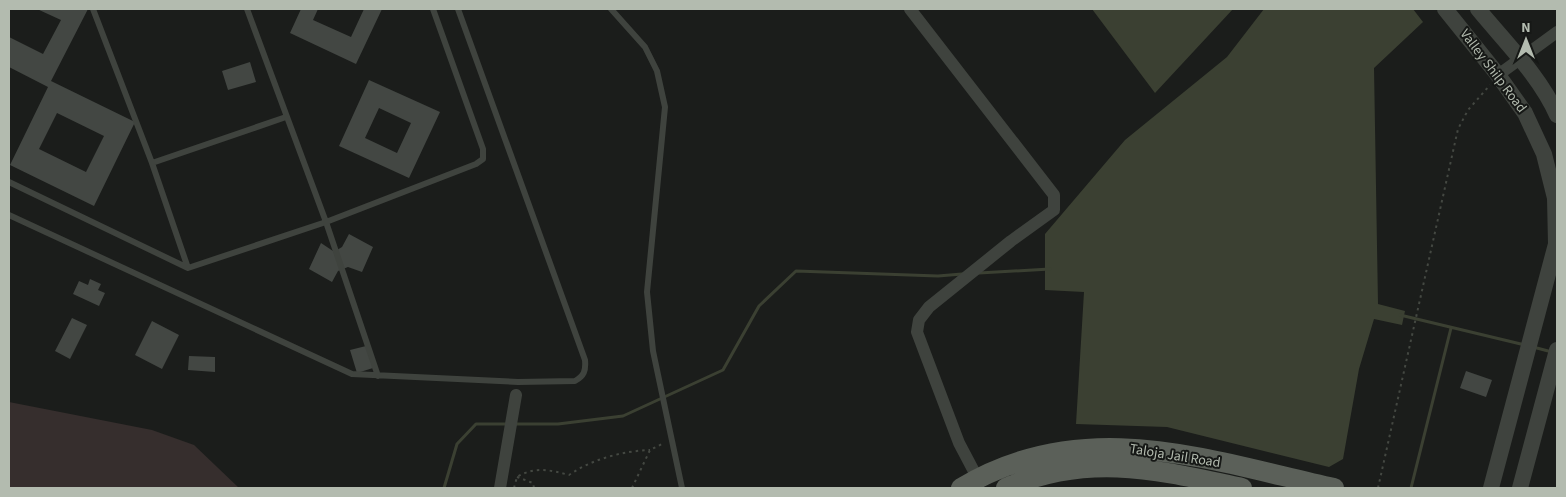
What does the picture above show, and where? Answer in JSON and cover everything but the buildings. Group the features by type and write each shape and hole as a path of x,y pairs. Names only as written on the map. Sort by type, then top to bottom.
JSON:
{"main road":[{"name":"Taloja Jail Road","path":"969,484 1005,467 1057,453 1082,449 1127,447 1200,457 1334,488"},
{"name":"Taloja Jail Road","path":"1006,488 1068,471 1127,467 1173,473 1242,488"}],"street":[{"path":"910,9 1054,195 1054,210 929,307 919,320 917,332 959,443 969,484"},
{"name":"Valley Shilp Road","path":"1444,9 1498,75 1527,116 1544,154 1555,198 1556,244 1552,283 1525,366 1491,488"},
{"name":"Valley Shilp Road","path":"1478,9 1520,59 1554,109"},
{"path":"1498,75 1557,32"},
{"path":"1527,116 1554,109"},
{"path":"1520,488 1552,375 1557,350"},
{"path":"500,488 516,395"}],"lane":[{"path":"93,9 152,162 188,268"},
{"path":"247,9 326,222 378,376"},
{"path":"9,182 188,268 326,222 476,164 483,159 483,149 433,9"},
{"path":"9,215 352,374 518,382 575,381 582,377 586,369 585,360 458,9"},
{"path":"611,9 645,47 657,71 665,107 647,292 653,351 682,488"},
{"path":"152,162 286,118"},
{"path":"516,395 518,382"}],"path":[{"path":"1378,488 1458,129 1468,110 1498,75"},
{"path":"514,488 517,477 527,471 543,468 569,475 578,468 628,451 650,450 672,440"},
{"path":"632,488 650,450"},
{"path":"517,477 533,482 534,488"}],"shaded area":[{"path":"1092,9 1233,9 1155,93"},
{"path":"1264,9 1413,9 1423,22 1374,68 1378,304 1405,311 1402,325 1374,319 1359,369 1343,459 1329,467 1167,427 1076,424 1084,292 1045,290 1045,234 1125,140 1227,57"},
{"path":"9,402 152,430 194,445 239,488 9,488"}],"waterway":[{"path":"979,273 1050,269"},
{"path":"513,424 558,424 623,416 723,370 759,306 796,271 938,276 962,274"},
{"path":"1400,315 1525,345"},
{"path":"1411,488 1451,328"},
{"path":"1533,347 1552,352"},
{"path":"444,488 457,444 476,424 507,424"}]}
